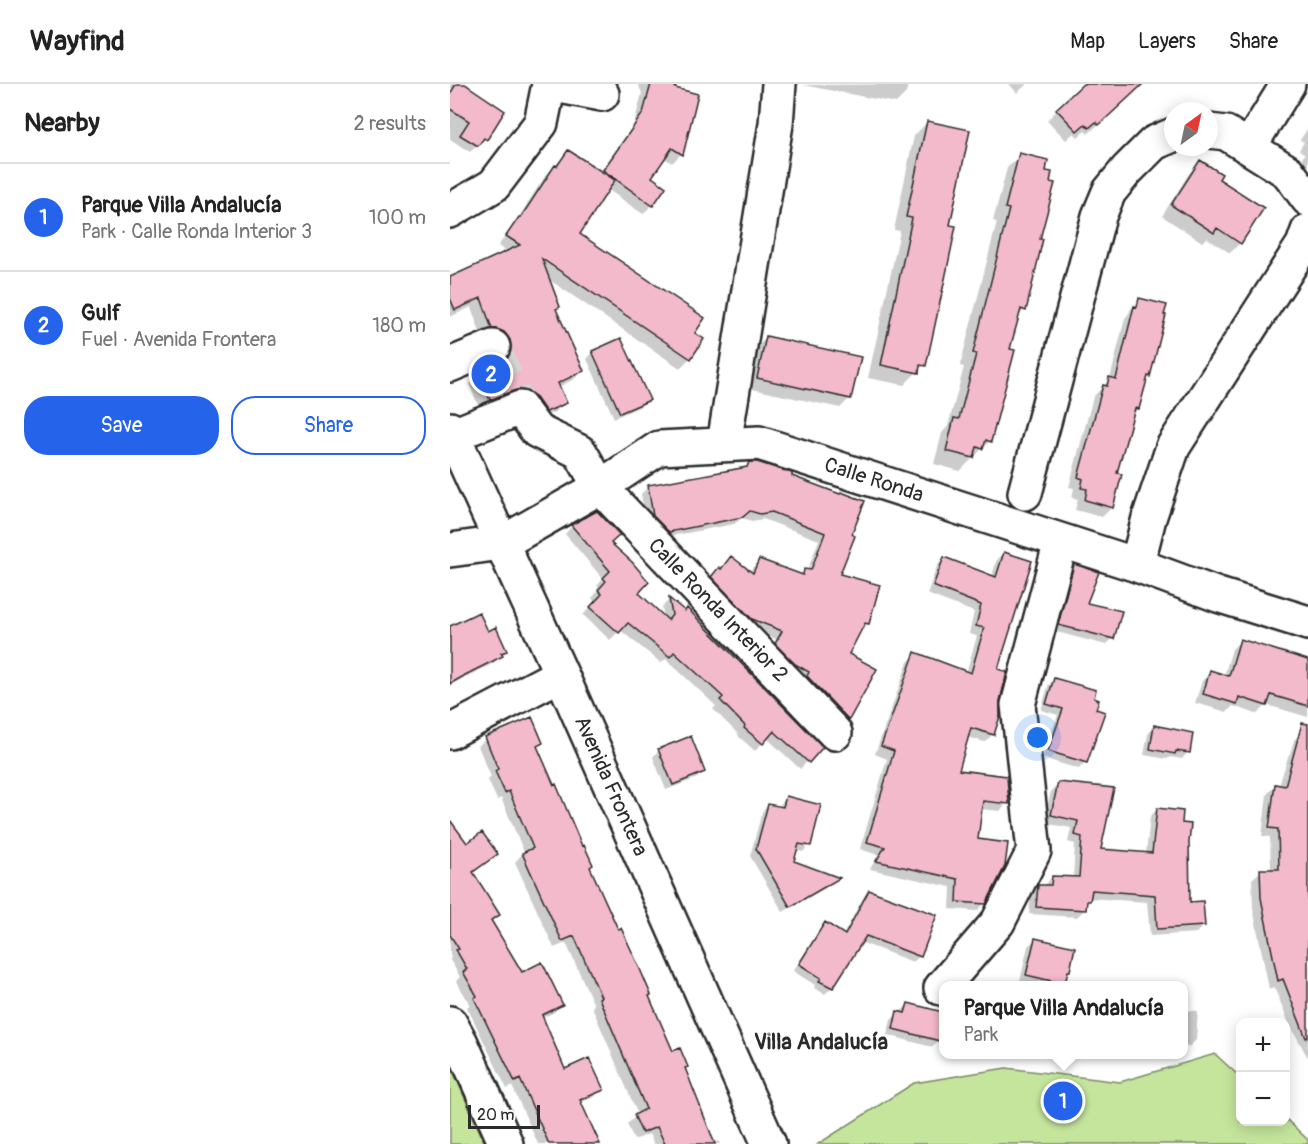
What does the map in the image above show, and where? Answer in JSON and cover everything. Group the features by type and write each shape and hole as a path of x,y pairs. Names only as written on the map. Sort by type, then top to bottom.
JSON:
{"street":[{"path":"450,212 494,185 541,123 549,84 602,94"},
{"path":"724,444 776,124 779,84"},
{"path":"1249,147 1288,84"},
{"path":"1218,132 1226,133 1288,172 1308,199"},
{"path":"1025,493 1100,216 1109,192 1154,143 1164,139"},
{"path":"1137,565 1149,518 1173,447 1297,255 1308,231"},
{"path":"450,364 493,347"},
{"name":"Calle Ronda Interior 2","path":"451,432 520,408 537,431 580,452 600,487 835,733"},
{"name":"Avenida Frontera","path":"451,432 769,1144"},
{"name":"Calle Ronda","path":"450,550 502,543 600,487 659,448 759,443 1137,565 1218,595 1308,623"},
{"path":"947,981 998,922 1034,851 1018,705 1061,541"},
{"path":"450,732 561,674"},
{"path":"454,1039 506,1144"}],"green space":[{"path":"1215,1054 1236,1073 1236,1126 1290,1126 1290,1123 1308,1140 1308,1144 818,1144 914,1083 1006,1068 1120,1082"},
{"path":"453,1071 485,1144 450,1144 450,1072"}],"building":[{"path":"456,84 465,84 505,111 487,140 484,138 478,146 460,135 469,121 450,109 450,94"},
{"path":"651,84 676,84 675,88 698,94 683,155 672,148 652,177 666,187 653,206 603,170 643,113"},
{"path":"1083,84 1143,84 1099,125 1096,122 1089,128 1085,124 1077,131 1056,109"},
{"path":"927,121 970,130 950,225 956,226 945,279 926,366 920,365 919,373 881,365 912,218 906,217"},
{"path":"568,150 615,180 580,234 705,318 695,333 704,339 691,359 542,259 560,307 556,309 584,371 558,383 567,403 546,412 535,396 522,389 490,400 478,374 508,359 511,350 510,340 504,332 492,329 481,298 455,310 450,298 450,277 520,245 506,236"},
{"path":"1019,153 1048,160 1046,171 1052,172 1050,182 1055,183 1040,239 1043,239 1026,311 1021,309 1010,349 1015,350 991,442 986,440 983,449 977,447 974,458 946,451 954,418 959,419 976,354 973,353 1009,209 1005,208"},
{"path":"1200,160 1222,174 1219,179 1264,208 1241,244 1217,228 1214,233 1171,205"},
{"path":"1139,298 1167,305 1164,315 1166,315 1150,377 1148,376 1139,409 1135,408 1117,473 1122,474 1113,508 1085,500 1087,489 1081,488 1083,479 1078,477 1103,385 1107,386 1109,377 1116,379 1134,306 1137,307"},
{"path":"766,336 861,357 851,399 757,378"},
{"path":"621,338 650,400 620,413 592,351"},
{"path":"749,462 757,462 792,473 792,476 865,501 852,534 855,536 840,574 880,585 869,624 865,623 849,654 877,669 849,720 807,676 809,672 795,664 775,644 782,631 752,619 711,577 731,556 753,573 759,559 803,575 804,569 811,570 825,533 772,512 760,514 750,511 743,517 669,532 653,516 648,485 747,467"},
{"path":"597,511 620,535 611,543 649,582 639,593 668,620 672,615 669,598 685,611 687,608 823,747 809,763 774,731 763,744 744,728 745,726 720,700 723,697 674,652 670,657 628,623 619,633 590,607 602,594 598,590 606,581 603,578 610,571 571,525"},
{"path":"1004,552 1032,561 998,669 1007,672 1000,701 1000,716 994,735 971,728 959,770 1007,776 1009,804 983,801 978,839 1008,843 1005,866 986,904 957,902 958,879 876,861 885,847 867,842 894,751 881,746 915,652 971,673 984,628 976,626 981,605 933,586 944,557 996,577"},
{"path":"1074,564 1099,572 1087,603 1122,611 1114,639 1058,625"},
{"path":"479,612 488,631 496,627 507,651 501,653 503,656 450,684 450,626"},
{"path":"1240,639 1308,660 1308,706 1271,695 1267,706 1239,697 1237,704 1203,694 1210,670 1229,676"},
{"path":"1054,678 1096,690 1094,698 1099,700 1096,709 1105,712 1087,763 1048,751 1063,709 1046,704"},
{"path":"532,717 543,743 537,746 582,846 584,845 593,865 590,867 618,929 621,928 640,969 673,1051 680,1048 688,1067 685,1068 715,1144 665,1144 657,1127 642,1133 634,1115 646,1109 574,936 562,941 522,853 533,848 509,791 505,793 495,771 498,769 485,737"},
{"path":"1302,723 1308,724 1308,1037 1306,1038 1283,979 1278,981 1261,898 1260,869 1279,869 1278,829 1269,828 1275,784 1285,786"},
{"path":"1154,725 1193,733 1190,753 1176,751 1175,754 1150,749"},
{"path":"691,736 705,772 673,785 658,749"},
{"path":"1058,782 1114,788 1101,849 1152,853 1157,808 1183,811 1182,823 1191,824 1190,902 1203,901 1205,926 1157,929 1155,895 1092,890 1086,910 1036,907 1038,885 1051,885 1052,876 1079,877 1082,837 1075,835 1078,821 1051,815"},
{"path":"786,796 821,805 811,846 799,844 794,861 840,878 790,907 756,849 768,804 783,807"},
{"path":"450,820 467,843 482,832 498,854 473,872 500,915 491,920 522,972 542,962 563,1005 542,1015 565,1069 589,1058 604,1090 580,1100 600,1144 549,1144 520,1079 515,1082 474,998 477,996 463,972 467,969 450,935"},
{"path":"869,890 937,915 921,957 866,936 833,988 819,981 821,978 799,964 825,922 845,935"},
{"path":"1035,938 1075,947 1066,981 1052,981 1026,975"},
{"path":"908,1003 939,1011 939,1041 893,1029 897,1011 905,1013"}],"tunnel":[{"path":"493,347 520,408"}],"place":[{"name":"Gulf","path":"491,374"},
{"name":"Parque Villa Andalucía","path":"1063,1101"}],"district":[{"name":"Villa Andalucía","path":"821,1042"}]}
